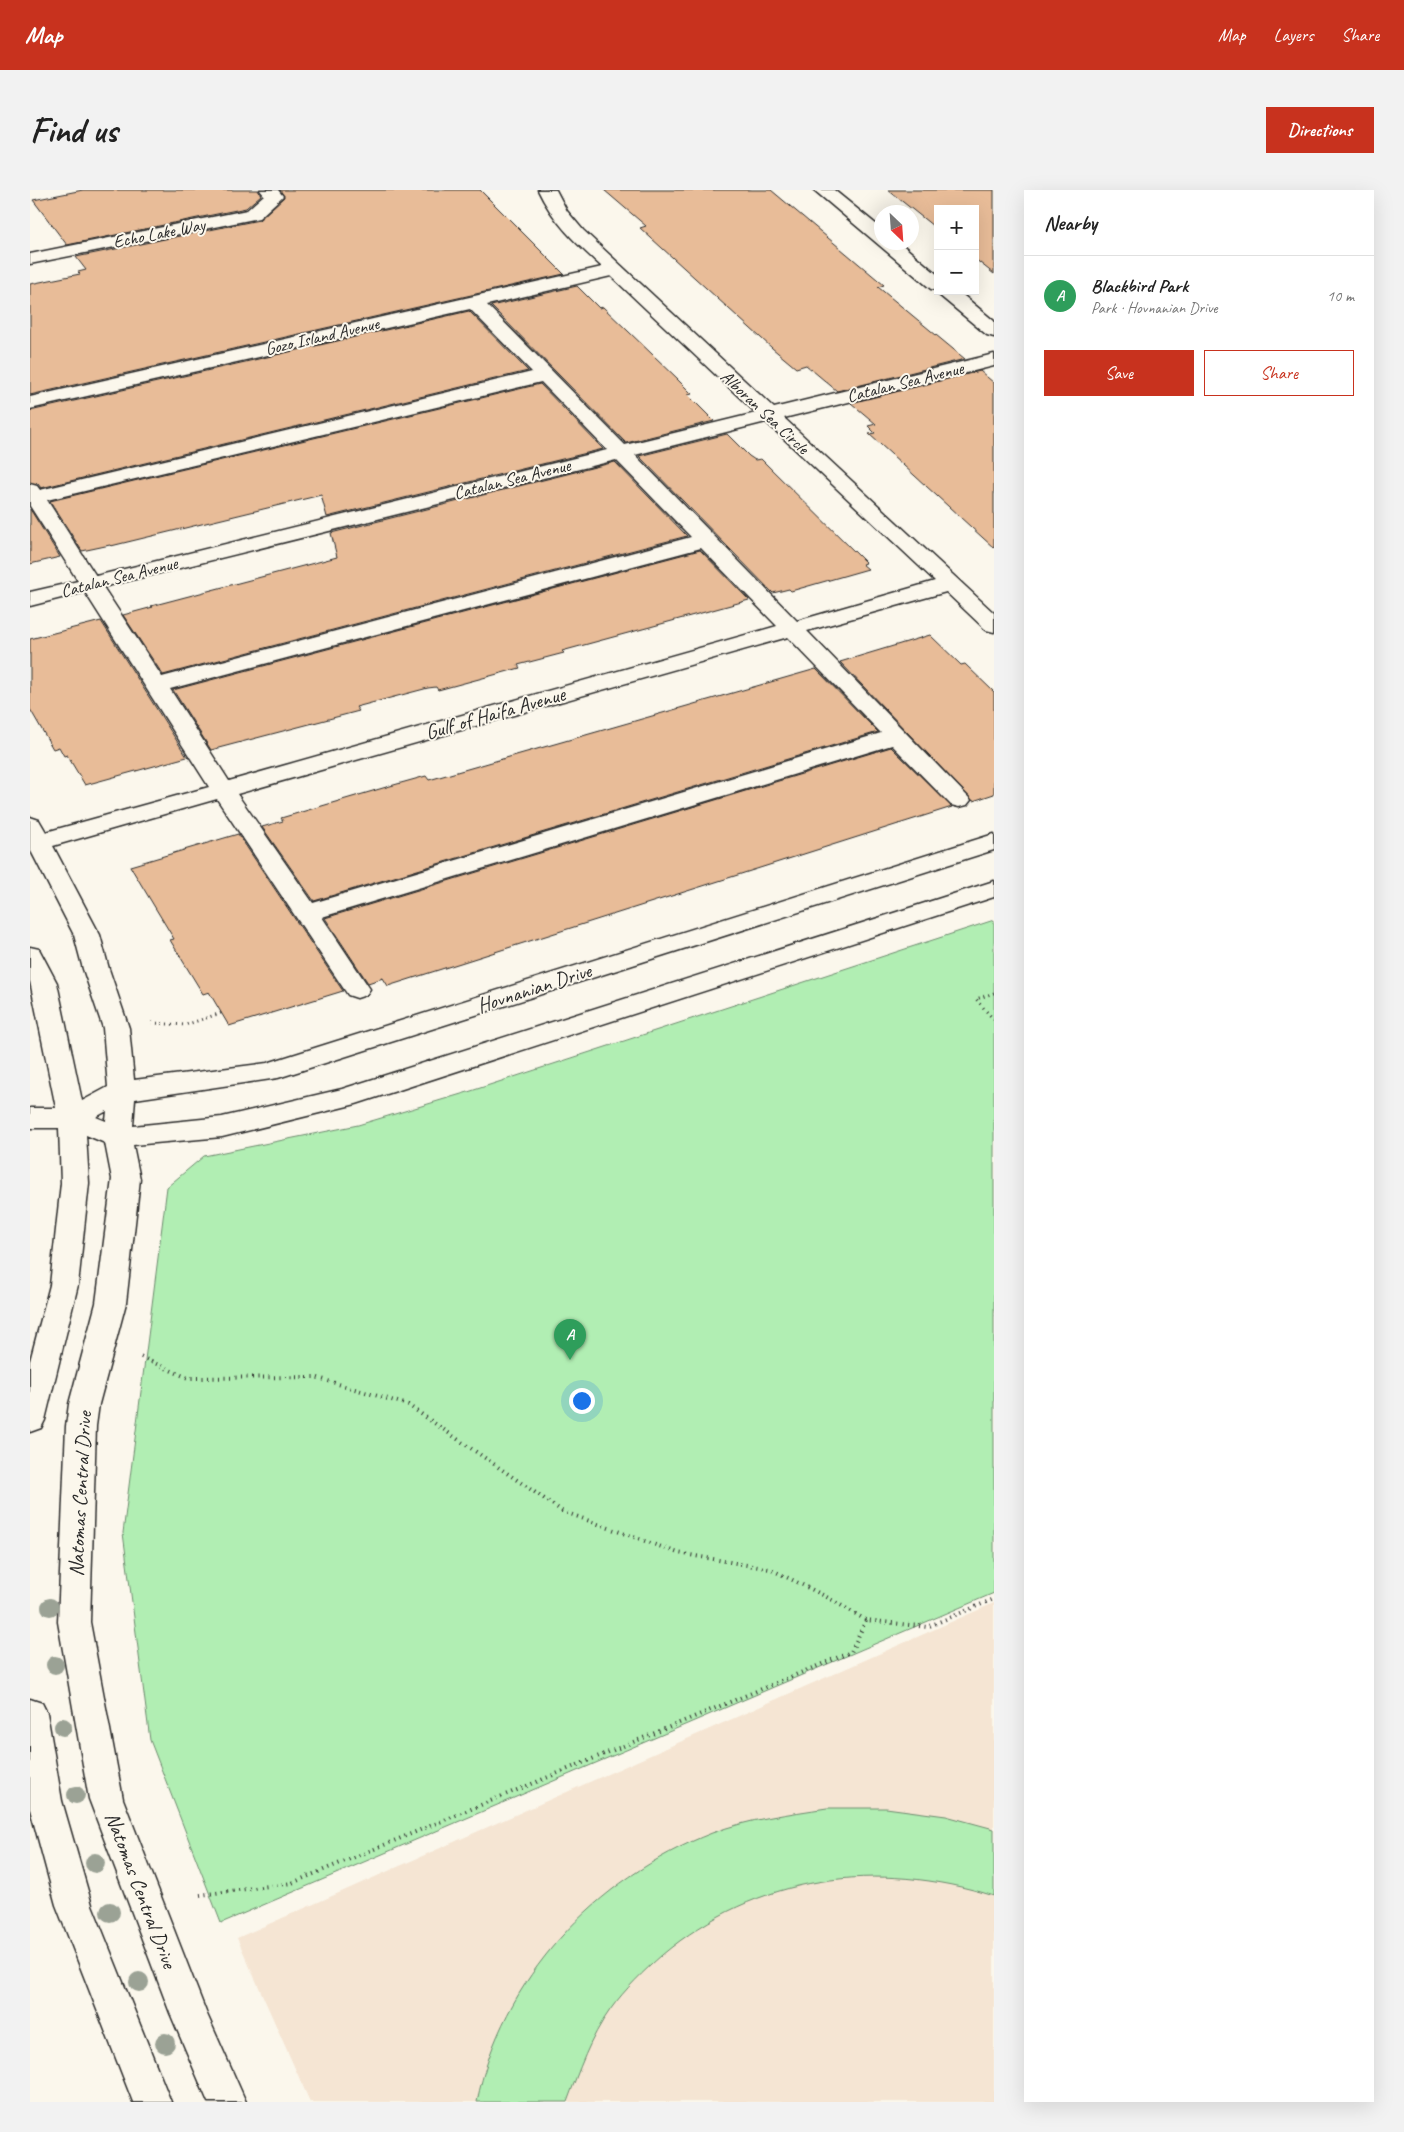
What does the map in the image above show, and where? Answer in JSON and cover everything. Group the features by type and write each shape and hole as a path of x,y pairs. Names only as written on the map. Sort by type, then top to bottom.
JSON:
{"street":[{"name":"Echo Lake Way","path":"30,259 253,214 274,196 269,190"},
{"name":"Alboran Sea Circle","path":"547,190 550,199 569,224 615,270 994,625"},
{"path":"823,190 874,231"},
{"path":"897,250 934,281"},
{"name":"Gozo Island Avenue","path":"30,403 615,270"},
{"path":"951,295 994,331"},
{"path":"474,302 959,800"},
{"name":"Catalan Sea Avenue","path":"30,599 994,360"},
{"path":"357,989 223,790 32,494 545,375"},
{"path":"156,686 706,540"},
{"name":"Gulf of Haifa Avenue","path":"35,834 223,790 950,584"},
{"path":"307,913 897,736"},
{"name":"Natomas Central Drive","path":"35,834 87,935 116,1028 122,1091 118,1137 126,1179 111,1303 84,1404 81,1426 74,1622 106,1799 188,2013 227,2102"},
{"name":"Hovnanian Drive","path":"72,1118 122,1091 269,1072 994,842"},
{"name":"Hovnanian Drive","path":"30,1118 72,1118 118,1137 222,1127 346,1097 994,889"},
{"path":"30,955 44,983 72,1118 75,1182 64,1286 41,1340 30,1420"},
{"path":"30,1713 45,1801 74,1905 152,2102"}],"path":[{"path":"994,993 976,1000 994,1020"},
{"path":"152,1023 185,1025 221,1013"},
{"path":"142,1357 188,1378 315,1377 408,1405 562,1511 678,1553 770,1570 826,1596 866,1620 927,1627 994,1600"},
{"path":"200,1895 292,1883 851,1652 866,1620"}],"shaded area":[{"path":"994,1603 994,2102 310,2102 237,1938"}],"green space":[{"path":"994,920 994,1593 221,1923 150,1740 123,1533 167,1187 204,1156 358,1125 468,1092"},
{"path":"827,1808 886,1808 946,1816 994,1829 994,1896 950,1885 906,1878 863,1877 820,1882 778,1891 738,1907 699,1928 662,1955 642,1974 622,1995 603,2021 586,2055 567,2102 477,2102 489,2057 508,2014 531,1975 560,1938 593,1905 630,1877 670,1852 712,1833 754,1821"}],"building":[{"path":"83,190 258,190 261,195 246,208 67,245 33,200"},
{"path":"280,190 480,190 564,274 30,395 30,284 80,274 78,272 86,270 76,257 259,220 284,197"},
{"path":"604,190 771,190 884,285 878,287 965,359 837,391 806,365 796,368 772,348 640,228 646,226"},
{"path":"888,190 994,190 994,274 979,262 979,205 934,205 934,227 919,215 919,205 907,205"},
{"path":"577,286 599,308 603,307 678,379 692,394 688,395 714,421 626,443 491,306"},
{"path":"469,311 528,371 41,488 38,484 30,482 30,411"},
{"path":"980,371 994,383 994,548 869,434 875,433 868,426 876,424 851,403"},
{"path":"540,384 603,449 327,517 321,495 111,546 82,551 50,501"},
{"path":"727,434 749,456 755,460 761,459 866,563 862,564 868,569 791,591 789,589 773,593 639,456"},
{"path":"615,462 687,536 163,675 123,615 337,557 331,533"},
{"path":"30,509 60,557 30,564"},
{"path":"700,550 749,600 562,651 564,653 518,665 520,668 438,690 436,687 428,688 356,707 359,711 211,750 173,690"},
{"path":"101,621 187,757 85,785 67,755 64,756 59,747 53,749 30,709 30,639"},
{"path":"930,635 961,665 965,664 994,692 994,794 973,801 840,662"},
{"path":"816,669 878,732 314,901 262,827 283,821 281,818 383,788 426,776 429,780"},
{"path":"891,747 952,807 388,986 383,978 368,983 325,918"},
{"path":"238,834 343,991 229,1026 209,992 203,994 170,940 174,939 130,866"}],"place":[{"name":"Blackbird Park","path":"570,1360"}]}
